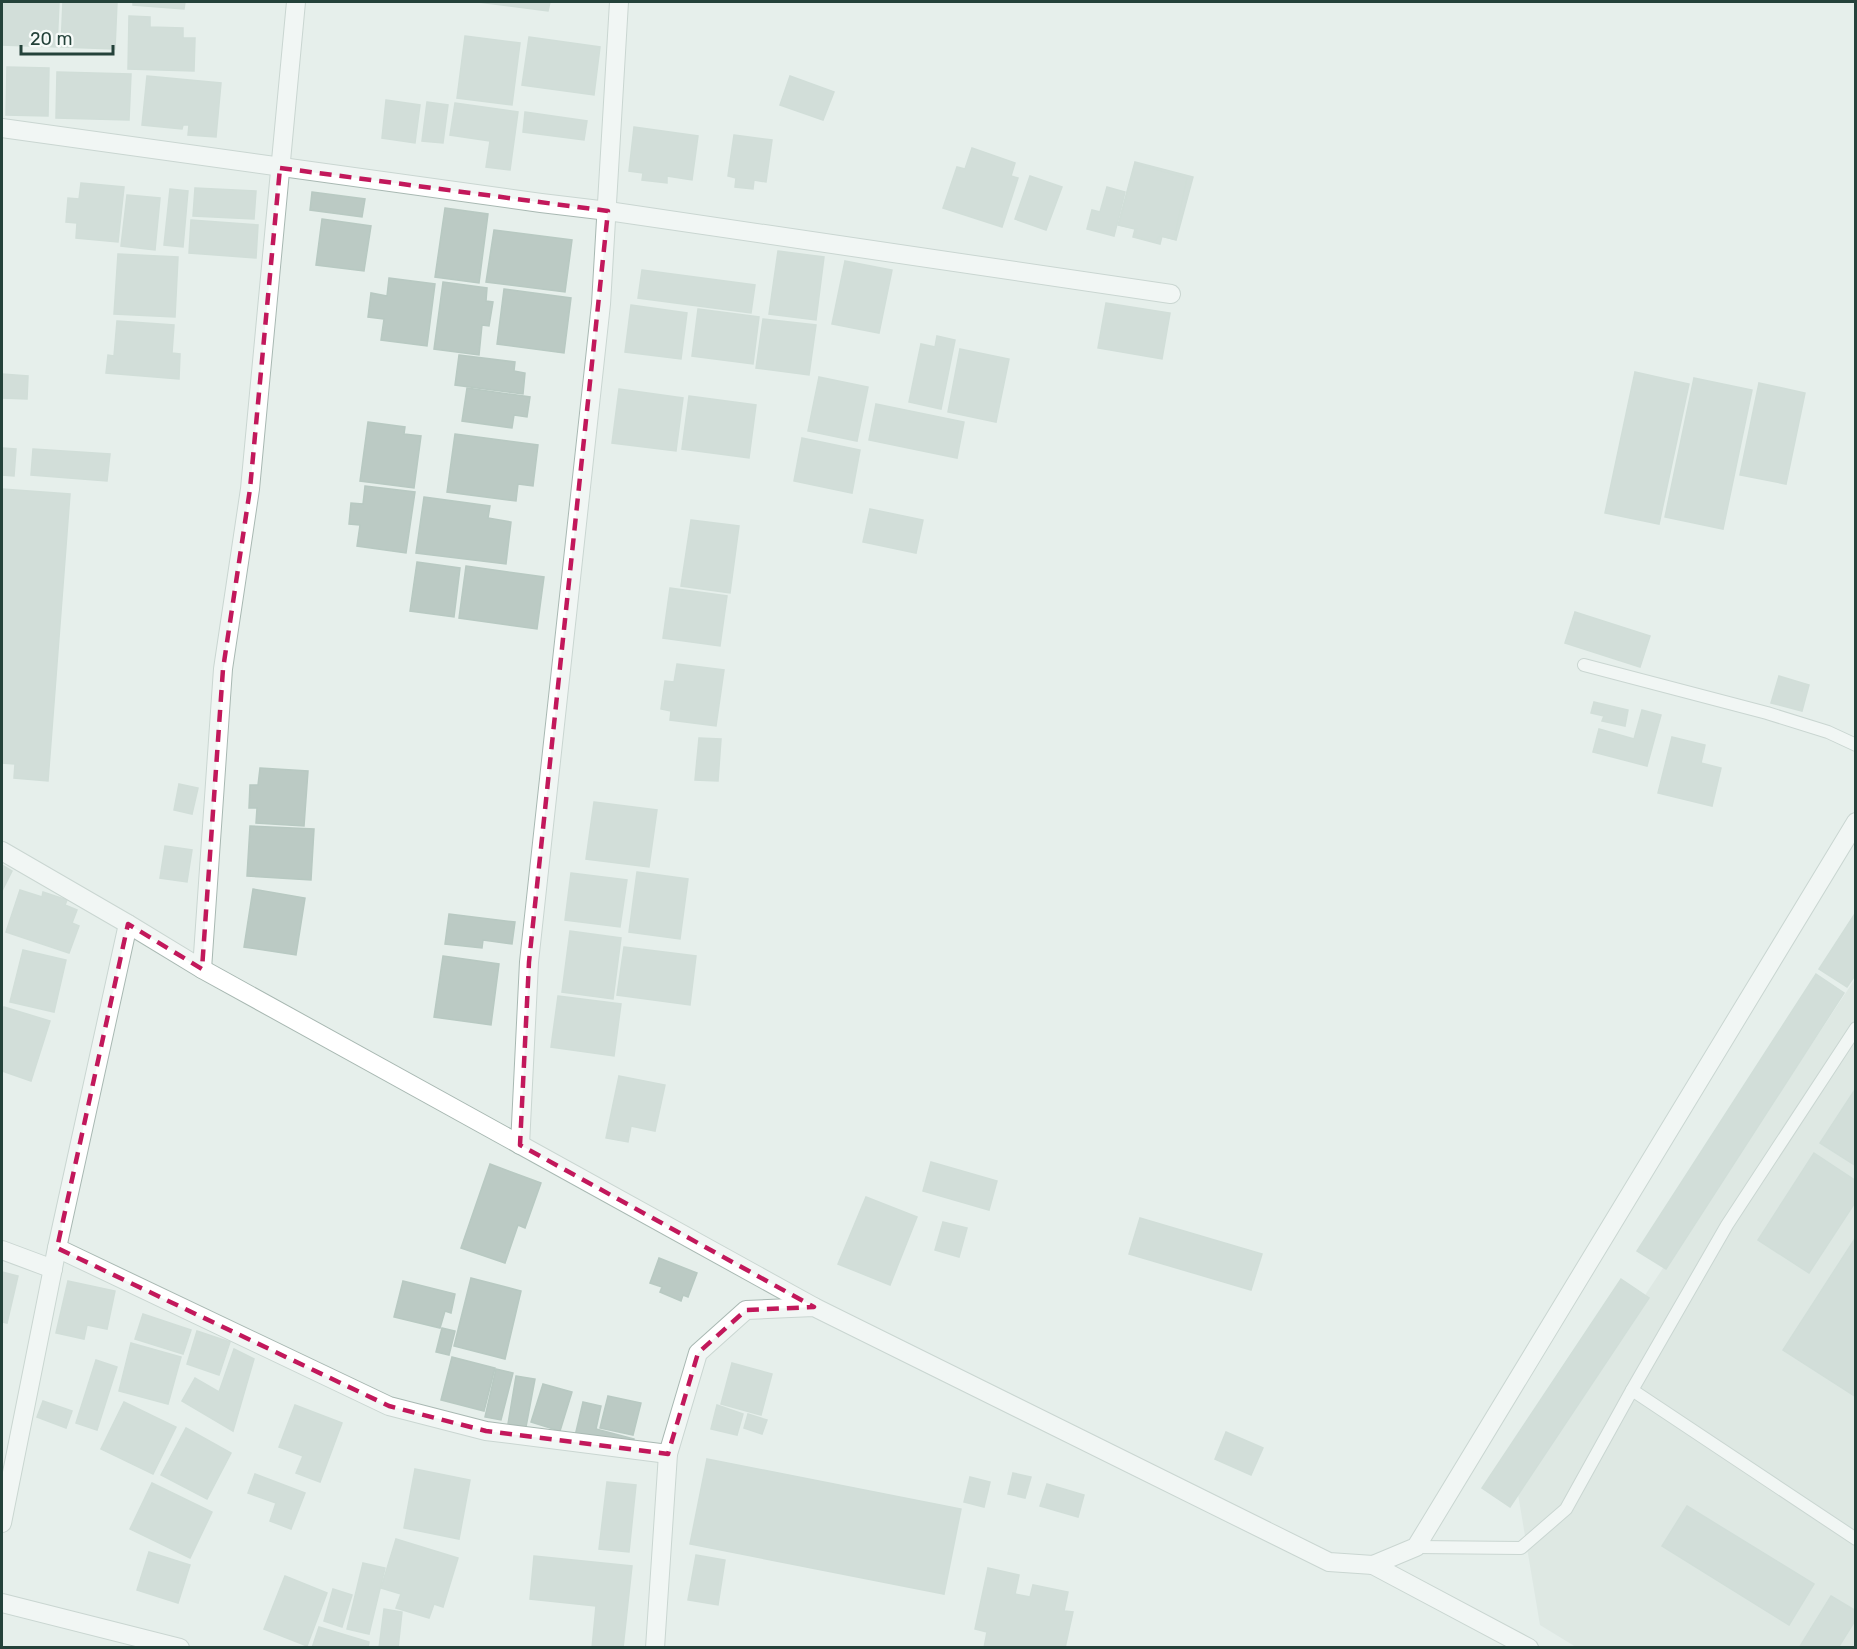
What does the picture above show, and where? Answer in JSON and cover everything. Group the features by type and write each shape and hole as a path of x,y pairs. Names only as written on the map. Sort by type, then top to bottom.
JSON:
{"street":[{"path":"202,969 223,669 250,489 296,2"},
{"path":"520,1145 530,962 600,316 619,2"},
{"path":"2,129 608,211 1171,294"},
{"path":"1373,1565 1416,1547 1856,822"},
{"path":"2,851 202,969 814,1307 1329,1562 1373,1565 1529,1647"},
{"path":"2,1523 57,1248 128,924"},
{"path":"57,1248 389,1406 486,1431 668,1454"},
{"path":"2,1250 53,1269"},
{"path":"655,1647 668,1454 698,1353 746,1310 814,1307"},
{"path":"2,1603 180,1647"}],"lane":[{"path":"1584,665 1767,713 1828,732 1856,745"},
{"path":"1416,1547 1521,1548 1566,1509 1727,1225 1856,1028"},
{"path":"1632,1390 1856,1539"}],"highlighted area":[{"path":"280,168 608,211 529,962 520,1145 814,1307 746,1310 698,1353 668,1454 486,1431 389,1406 57,1248 128,924 202,969 223,669 250,489"}],"shaded area":[{"path":"1855,979 1855,1647 1576,1647 1540,1625 1517,1488"}],"building":[{"path":"4,2 59,2 57,47 2,45"},
{"path":"63,2 117,2 115,49 61,47"},
{"path":"133,2 185,2 184,9 133,5"},
{"path":"478,2 550,2 548,11"},
{"path":"129,16 150,17 150,27 183,28 183,38 195,38 194,71 128,69"},
{"path":"465,36 520,43 512,105 457,98"},
{"path":"529,37 600,47 594,95 522,85"},
{"path":"7,67 49,68 48,116 6,115"},
{"path":"57,72 131,74 129,120 56,118"},
{"path":"147,76 221,83 216,137 188,135 189,125 183,125 182,129 142,125"},
{"path":"790,76 834,92 823,120 780,105"},
{"path":"386,100 420,105 415,143 382,138"},
{"path":"427,102 448,105 443,143 422,141"},
{"path":"455,103 518,112 510,170 486,167 490,141 450,135"},
{"path":"525,112 587,121 584,140 523,132"},
{"path":"634,127 698,136 692,180 667,176 667,183 642,180 643,173 629,171"},
{"path":"734,135 772,140 766,182 754,180 753,189 735,187 736,178 728,176"},
{"path":"972,148 1015,163 1011,176 1018,178 1002,227 943,208 957,167 965,169"},
{"path":"1135,162 1193,177 1176,240 1162,236 1160,244 1133,237 1135,229 1118,225"},
{"path":"1135,164 1187,178 1174,239 1160,236 1154,242 1135,236 1137,229 1119,225"},
{"path":"1030,176 1062,187 1046,230 1015,219"},
{"path":"81,183 124,187 118,242 76,238 77,223 66,222 68,198 79,199"},
{"path":"1107,187 1125,192 1114,236 1087,229 1092,210 1100,212"},
{"path":"195,188 256,191 254,219 193,216"},
{"path":"170,189 188,191 183,247 164,245"},
{"path":"312,192 365,199 362,217 310,210"},
{"path":"127,195 160,198 155,250 121,246"},
{"path":"445,208 488,214 479,283 435,277"},
{"path":"322,219 371,226 364,271 316,265"},
{"path":"191,220 258,225 256,258 189,253"},
{"path":"494,230 572,240 565,292 486,282"},
{"path":"778,251 824,257 816,320 769,314"},
{"path":"118,254 178,257 175,317 114,314"},
{"path":"845,261 892,270 879,333 832,324"},
{"path":"642,270 755,285 751,313 638,298"},
{"path":"389,278 435,284 427,346 381,340 384,319 368,317 371,293 387,296"},
{"path":"443,282 487,288 486,301 493,302 489,326 482,325 479,355 434,349"},
{"path":"504,289 571,298 564,353 497,344"},
{"path":"1106,303 1170,313 1162,359 1098,348"},
{"path":"631,305 687,313 681,359 625,352"},
{"path":"698,309 759,317 753,364 692,356"},
{"path":"763,319 816,325 809,375 756,368"},
{"path":"117,321 174,325 172,353 180,354 179,379 106,373 108,355 114,356"},
{"path":"937,336 955,340 941,409 909,402 921,344 935,347"},
{"path":"960,349 1009,359 996,422 948,412"},
{"path":"459,355 515,362 514,371 525,373 523,394 455,385"},
{"path":"1635,372 1689,384 1659,524 1605,513"},
{"path":"2,374 28,376 27,399 2,398"},
{"path":"819,377 868,387 857,441 808,431"},
{"path":"1694,378 1752,390 1723,529 1665,517"},
{"path":"1759,383 1805,393 1786,484 1740,475"},
{"path":"467,388 530,397 527,417 514,415 512,428 462,421"},
{"path":"619,389 683,398 676,451 612,443"},
{"path":"689,396 756,405 749,458 682,449"},
{"path":"876,404 964,422 957,458 869,440"},
{"path":"368,422 405,427 404,434 421,436 414,488 360,481"},
{"path":"455,434 538,445 533,486 518,484 516,501 447,492"},
{"path":"802,438 860,450 852,493 794,481"},
{"path":"2,448 16,449 14,476 2,475"},
{"path":"33,449 110,454 107,481 31,475"},
{"path":"365,486 415,492 406,553 357,546 360,525 349,524 351,503 363,504"},
{"path":"2,489 70,494 48,781 14,778 15,764 2,763"},
{"path":"424,497 490,506 488,518 511,522 506,564 416,553"},
{"path":"870,509 923,520 916,553 863,542"},
{"path":"691,520 739,526 730,593 681,586"},
{"path":"417,562 460,568 454,617 410,611"},
{"path":"466,566 544,577 537,629 459,618"},
{"path":"670,588 727,596 720,646 663,638"},
{"path":"1575,612 1650,636 1640,667 1565,643"},
{"path":"677,664 724,670 716,726 670,720 671,711 661,709 665,681 674,682"},
{"path":"1779,676 1809,685 1802,711 1771,703"},
{"path":"1594,702 1628,710 1625,726 1602,721 1604,716 1591,713"},
{"path":"1642,710 1661,715 1647,766 1593,752 1599,729 1634,739"},
{"path":"1672,737 1705,745 1701,763 1721,768 1712,806 1658,793"},
{"path":"699,738 721,739 718,781 695,780"},
{"path":"260,768 308,771 304,826 256,823 257,808 249,808 250,785 258,785"},
{"path":"179,784 198,788 192,814 174,810"},
{"path":"594,802 657,810 649,867 586,859"},
{"path":"250,826 314,829 311,880 247,876"},
{"path":"165,846 192,850 187,882 160,878"},
{"path":"2,865 12,871 2,891"},
{"path":"637,872 688,879 680,939 629,932"},
{"path":"571,873 627,880 620,927 565,920"},
{"path":"253,889 305,898 296,955 244,947"},
{"path":"20,890 42,897 43,892 67,900 65,905 77,910 72,923 79,926 69,953 6,932"},
{"path":"1856,912 1856,974 1847,987 1819,969"},
{"path":"449,914 515,922 512,944 483,940 482,948 445,944"},
{"path":"570,931 621,938 613,999 562,992"},
{"path":"624,947 696,956 690,1005 617,995"},
{"path":"23,950 66,960 54,1012 10,1002"},
{"path":"443,956 499,964 491,1025 434,1017"},
{"path":"1816,974 1844,993 1666,1269 1637,1251"},
{"path":"558,996 621,1004 614,1056 551,1047"},
{"path":"4,1007 50,1021 31,1081 2,1071"},
{"path":"619,1076 665,1085 655,1131 631,1126 628,1142 606,1138"},
{"path":"1856,1088 1856,1166 1820,1143"},
{"path":"1814,1153 1856,1181 1856,1201 1809,1273 1758,1240"},
{"path":"931,1162 997,1181 989,1210 923,1191"},
{"path":"490,1164 541,1183 525,1228 518,1225 505,1263 461,1248"},
{"path":"866,1197 917,1217 890,1285 838,1264"},
{"path":"1140,1218 1262,1254 1251,1290 1129,1254"},
{"path":"943,1222 967,1228 959,1257 935,1250"},
{"path":"1856,1237 1856,1397 1783,1350"},
{"path":"659,1258 697,1273 688,1297 683,1295 681,1301 660,1292 662,1287 650,1283"},
{"path":"2,1272 18,1276 7,1323 2,1322"},
{"path":"471,1278 521,1291 505,1359 454,1346"},
{"path":"1621,1279 1649,1298 1510,1507 1482,1488"},
{"path":"68,1281 115,1291 107,1329 87,1325 84,1339 56,1333"},
{"path":"403,1281 455,1294 451,1313 445,1311 440,1328 394,1317"},
{"path":"143,1314 191,1330 183,1354 135,1339"},
{"path":"442,1328 455,1331 449,1355 436,1352"},
{"path":"197,1331 230,1342 219,1375 187,1364"},
{"path":"131,1343 181,1357 168,1404 119,1391"},
{"path":"234,1349 254,1359 233,1431 182,1401 195,1378 219,1392"},
{"path":"452,1357 495,1368 484,1411 441,1400"},
{"path":"96,1360 117,1367 97,1430 76,1423"},
{"path":"732,1363 772,1374 761,1415 721,1404"},
{"path":"496,1369 513,1373 501,1420 485,1417"},
{"path":"516,1376 535,1379 526,1427 508,1424"},
{"path":"543,1384 572,1392 560,1431 531,1422"},
{"path":"608,1396 641,1403 633,1435 600,1428"},
{"path":"43,1401 72,1411 66,1428 37,1417"},
{"path":"124,1402 176,1427 153,1474 101,1449"},
{"path":"583,1402 601,1406 596,1429 634,1439 631,1449 575,1436"},
{"path":"295,1405 342,1423 320,1482 296,1473 303,1456 279,1447"},
{"path":"717,1405 743,1414 737,1435 711,1429"},
{"path":"748,1414 767,1420 762,1434 744,1428"},
{"path":"186,1428 231,1453 207,1499 161,1475"},
{"path":"1226,1432 1263,1448 1251,1475 1215,1459"},
{"path":"707,1459 961,1509 944,1594 690,1544"},
{"path":"415,1469 470,1480 459,1539 404,1528"},
{"path":"1013,1473 1031,1477 1025,1498 1008,1494"},
{"path":"255,1474 305,1493 291,1529 270,1521 276,1503 248,1493"},
{"path":"970,1477 990,1482 984,1507 964,1502"},
{"path":"607,1482 636,1485 629,1552 599,1549"},
{"path":"152,1483 212,1512 190,1558 130,1529"},
{"path":"1047,1484 1084,1495 1078,1517 1040,1506"},
{"path":"1687,1506 1814,1584 1789,1625 1662,1546"},
{"path":"396,1539 458,1558 443,1607 434,1604 429,1618 396,1608 401,1594 381,1588"},
{"path":"149,1552 190,1565 178,1603 137,1590"},
{"path":"696,1555 725,1560 718,1605 688,1600"},
{"path":"534,1556 632,1566 623,1648 592,1648 596,1606 530,1599"},
{"path":"363,1563 385,1568 369,1634 347,1629"},
{"path":"988,1568 1019,1575 1015,1594 1030,1597 1033,1585 1068,1592 1064,1611 1073,1612 1065,1648 984,1648 987,1632 975,1629"},
{"path":"285,1576 327,1593 307,1646 264,1629"},
{"path":"333,1589 352,1595 342,1627 324,1621"},
{"path":"1831,1596 1856,1611 1856,1619 1838,1648 1799,1648"},
{"path":"384,1609 402,1612 398,1648 379,1648"},
{"path":"319,1627 369,1642 368,1648 312,1648"}]}
